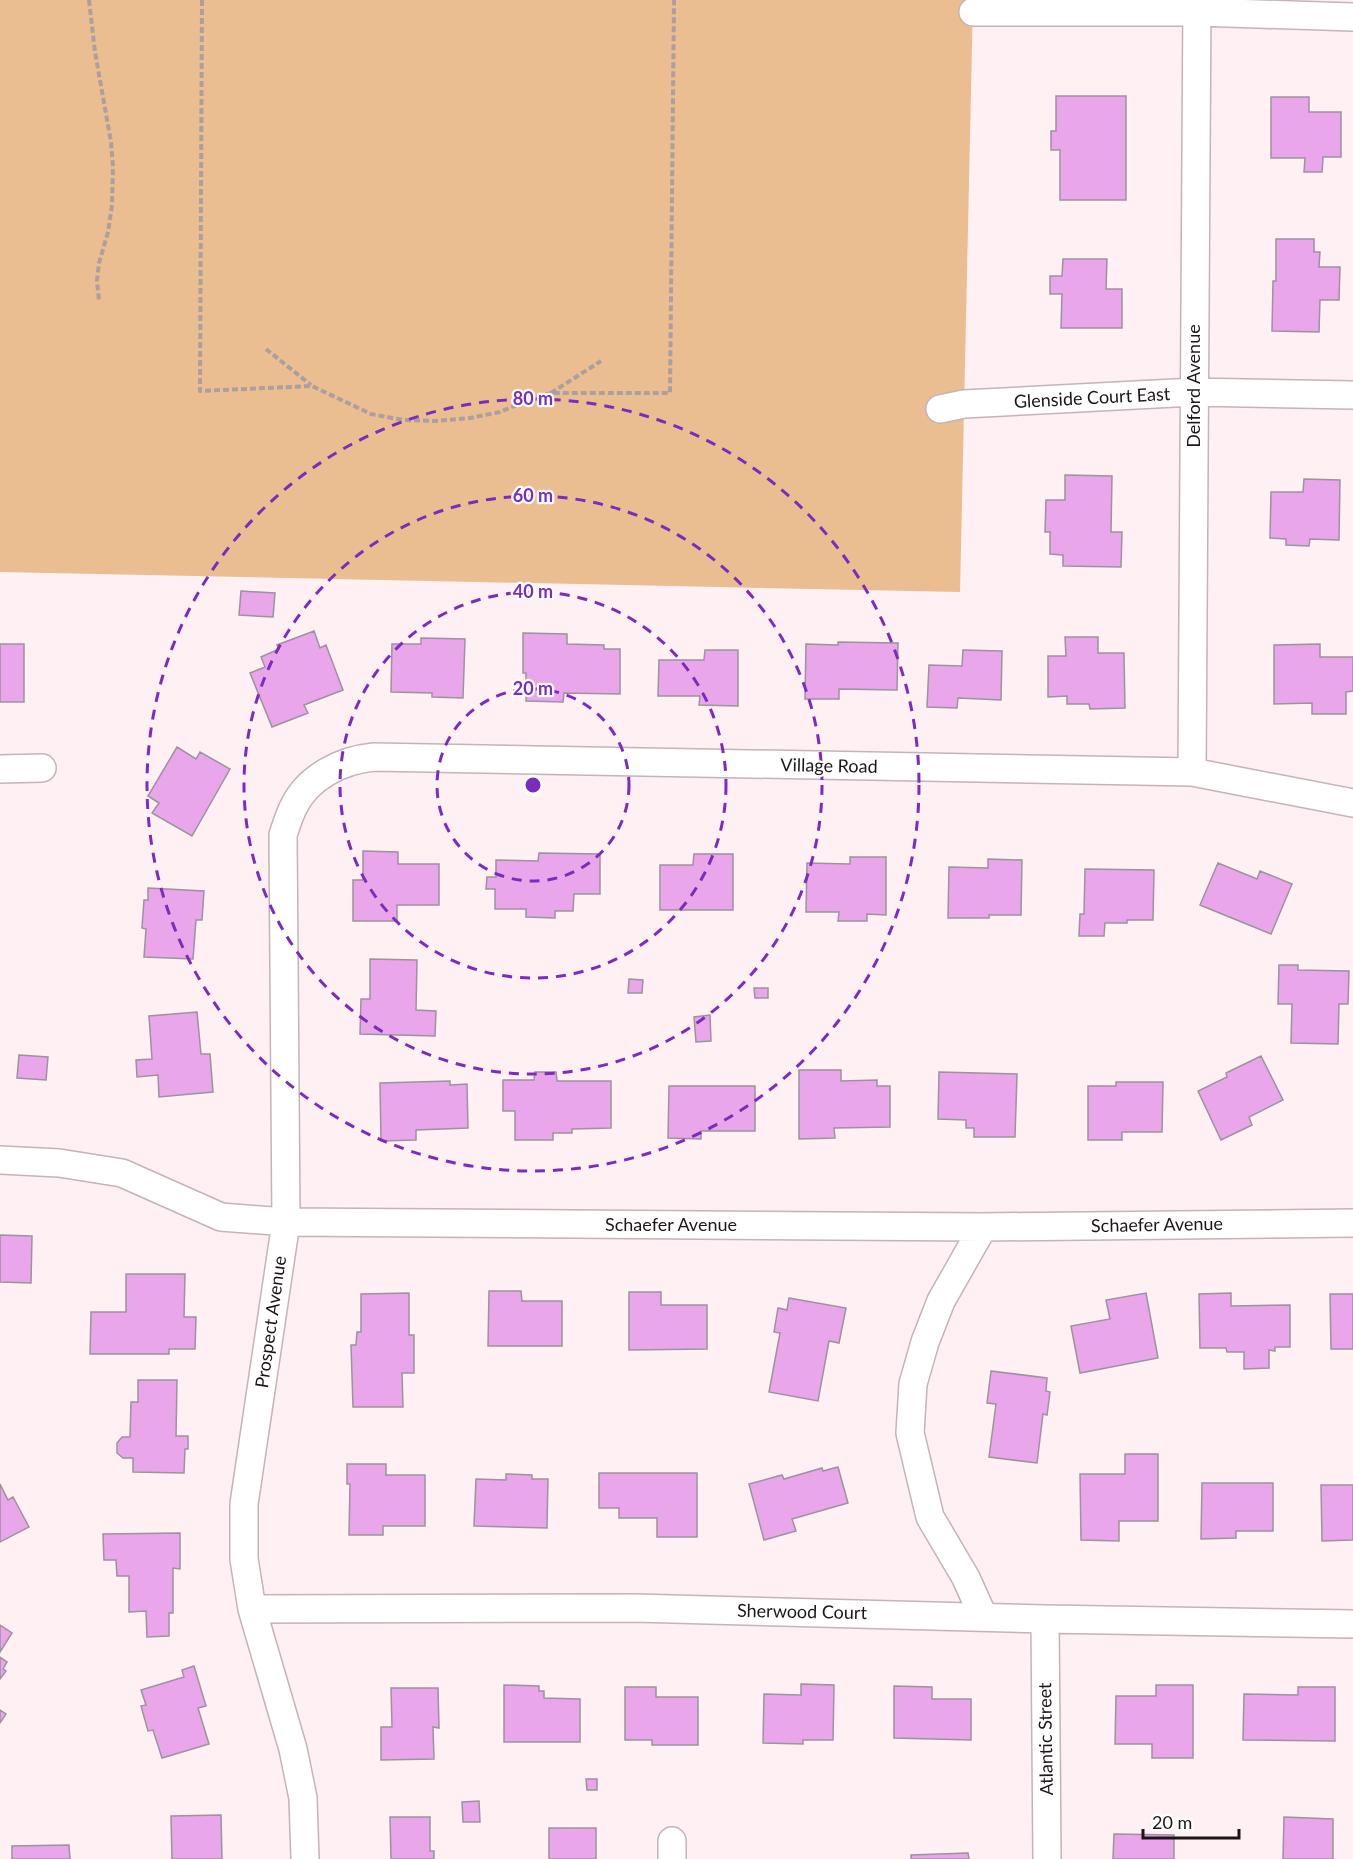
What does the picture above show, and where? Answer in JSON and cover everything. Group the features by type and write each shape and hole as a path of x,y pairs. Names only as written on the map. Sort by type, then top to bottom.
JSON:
{"street":[{"path":"973,12 1197,6 1353,17"},
{"name":"Delford Avenue","path":"1192,772 1197,6"},
{"name":"Glenside Court East","path":"940,409 964,404 1194,392 1353,395"},
{"name":"Village Road","path":"310,785 333,768 361,758 374,757 1192,772 1353,803"},
{"path":"0,769 42,768"},
{"name":"Prospect Avenue","path":"305,1859 303,1798 293,1749 252,1609 244,1559 244,1504 286,1222 283,835 293,806 310,785"},
{"name":"Schaefer Avenue","path":"0,1160 60,1163 122,1173 220,1217 286,1222 983,1227 1353,1223"},
{"path":"983,1227 941,1301 925,1342 913,1384 910,1433 930,1517 966,1578 983,1616"},
{"name":"Sherwood Court","path":"252,1609 635,1608 1353,1624"},
{"name":"Atlantic Street","path":"1045,1618 1047,1859"}],"path":[{"path":"89,0 114,167 108,232 99,263 99,301"},
{"path":"202,0 200,392 312,386"},
{"path":"551,393 670,393 674,0"},
{"path":"266,349 312,386 371,414 403,420 436,421 500,412 551,393 601,361"}],"shaded area":[{"path":"0,0 973,0 960,592 0,572"}],"building":[{"path":"1056,96 1126,96 1126,200 1060,200 1060,150 1051,150 1051,131 1056,131"},
{"path":"1271,97 1309,97 1309,112 1341,112 1341,157 1323,157 1322,172 1304,172 1305,158 1271,158"},
{"path":"1276,239 1314,239 1314,252 1320,252 1319,267 1340,267 1339,300 1320,300 1319,332 1272,331 1273,281 1276,281"},
{"path":"1063,259 1107,259 1106,289 1122,289 1122,328 1061,328 1062,294 1050,294 1050,276 1062,276"},
{"path":"1065,475 1112,476 1111,532 1122,532 1121,567 1063,566 1063,555 1050,554 1050,532 1045,532 1046,500 1065,500"},
{"path":"1304,479 1340,480 1339,540 1310,539 1309,546 1286,545 1286,539 1270,538 1271,492 1303,492"},
{"path":"241,591 275,593 273,617 239,615"},
{"path":"314,631 320,648 326,645 343,690 304,705 308,713 272,727 250,673 265,667 261,657 279,649 277,645"},
{"path":"523,633 567,634 567,644 604,645 604,649 620,649 620,694 564,693 563,702 526,701"},
{"path":"1065,637 1098,637 1098,653 1124,653 1125,708 1090,709 1089,704 1067,704 1067,696 1048,697 1048,656 1066,656"},
{"path":"421,638 465,639 463,698 432,697 432,693 391,692 392,644 421,644"},
{"path":"838,642 898,643 897,690 839,689 839,699 805,699 806,644 838,645"},
{"path":"0,644 24,644 24,702 0,702"},
{"path":"1320,644 1320,657 1353,657 1353,691 1346,692 1346,714 1312,714 1312,703 1274,704 1274,645"},
{"path":"705,650 738,650 738,706 699,705 700,696 658,696 659,660 704,660"},
{"path":"963,650 1002,651 1001,700 958,698 957,708 927,707 929,665 962,666"},
{"path":"177,747 196,759 200,752 230,769 192,836 152,813 159,803 148,796"},
{"path":"363,851 398,852 398,864 439,864 439,905 397,905 397,921 353,921 353,880 363,880"},
{"path":"539,853 600,854 600,894 574,894 573,911 555,911 555,918 526,917 526,909 495,909 495,889 486,889 487,877 496,877 496,860 538,861"},
{"path":"694,854 733,854 733,910 660,910 660,865 693,865"},
{"path":"850,857 886,857 886,915 867,914 867,921 838,921 839,912 806,912 807,863 850,864"},
{"path":"988,859 1022,860 1021,915 948,918 949,867 988,868"},
{"path":"1218,863 1257,879 1260,871 1292,884 1271,934 1200,905"},
{"path":"1085,869 1154,870 1153,920 1105,923 1104,936 1079,936 1080,914 1084,914"},
{"path":"148,888 204,891 202,920 196,920 193,959 144,957 146,929 142,928 144,900 148,900"},
{"path":"370,959 417,960 416,1010 436,1011 435,1036 360,1034 361,999 370,999"},
{"path":"1279,965 1298,965 1298,970 1349,971 1348,1004 1339,1004 1338,1044 1291,1043 1292,1004 1278,1004"},
{"path":"629,979 643,980 642,993 628,993"},
{"path":"754,988 768,988 768,998 755,998"},
{"path":"197,1012 201,1054 210,1054 213,1092 159,1097 158,1075 137,1077 136,1060 152,1059 149,1016"},
{"path":"710,1015 711,1041 696,1042 694,1017"},
{"path":"19,1055 48,1057 46,1080 17,1078"},
{"path":"1261,1056 1283,1100 1249,1117 1252,1125 1221,1140 1198,1091 1227,1077 1226,1073"},
{"path":"799,1070 841,1070 841,1081 877,1080 877,1086 890,1086 890,1127 834,1128 835,1138 799,1139"},
{"path":"535,1072 556,1072 557,1081 611,1081 611,1128 572,1129 572,1133 553,1133 553,1140 515,1140 515,1111 503,1111 503,1080 534,1080"},
{"path":"939,1072 1017,1074 1015,1137 974,1137 974,1128 966,1128 966,1120 938,1119"},
{"path":"450,1081 450,1085 467,1084 468,1128 416,1130 416,1140 381,1141 380,1083"},
{"path":"1116,1082 1163,1082 1162,1132 1122,1132 1122,1140 1088,1140 1088,1086 1116,1086"},
{"path":"669,1086 755,1086 755,1131 701,1131 701,1139 668,1138"},
{"path":"0,1235 32,1236 31,1283 0,1282"},
{"path":"126,1274 185,1274 184,1317 196,1317 195,1349 169,1349 169,1354 90,1354 91,1312 126,1312"},
{"path":"489,1291 521,1291 522,1301 562,1301 562,1346 488,1346"},
{"path":"629,1292 661,1292 661,1305 707,1305 707,1349 629,1350"},
{"path":"409,1293 409,1335 414,1335 414,1373 402,1373 403,1407 353,1407 351,1345 356,1345 357,1332 361,1332 361,1294"},
{"path":"1146,1293 1158,1358 1080,1373 1071,1326 1110,1319 1106,1300"},
{"path":"1231,1293 1231,1306 1290,1305 1290,1347 1275,1347 1275,1351 1269,1350 1269,1368 1244,1369 1244,1352 1227,1352 1226,1348 1200,1348 1199,1294"},
{"path":"1330,1294 1353,1294 1353,1349 1331,1349"},
{"path":"789,1298 846,1308 839,1343 829,1341 818,1401 769,1392 780,1333 774,1332 778,1308 787,1310"},
{"path":"991,1371 1047,1378 1046,1391 1050,1392 1047,1415 1043,1414 1037,1463 989,1457 996,1404 987,1403"},
{"path":"138,1380 177,1380 176,1436 188,1436 184,1473 133,1472 133,1458 123,1458 117,1453 117,1443 122,1437 130,1437 131,1402 138,1402"},
{"path":"1125,1454 1158,1454 1158,1521 1119,1521 1119,1541 1081,1540 1080,1474 1125,1474"},
{"path":"347,1464 386,1464 386,1475 425,1475 425,1526 383,1526 383,1535 349,1535 350,1484 347,1484"},
{"path":"838,1467 848,1503 792,1519 796,1531 764,1540 749,1484 782,1475 784,1479 822,1468 823,1471"},
{"path":"599,1473 697,1473 697,1537 657,1537 657,1518 619,1518 619,1508 599,1508"},
{"path":"506,1474 532,1475 532,1479 548,1479 547,1528 474,1526 476,1479 506,1480"},
{"path":"1202,1483 1273,1483 1273,1531 1236,1531 1236,1538 1201,1539"},
{"path":"0,1484 8,1500 13,1497 29,1527 0,1542"},
{"path":"1321,1485 1353,1485 1353,1540 1322,1541"},
{"path":"180,1533 180,1569 173,1568 173,1613 169,1613 169,1636 147,1637 146,1611 129,1612 129,1576 117,1576 116,1560 104,1560 103,1534"},
{"path":"0,1625 12,1633 0,1652"},
{"path":"0,1657 7,1662 3,1669 6,1671 0,1679"},
{"path":"194,1666 206,1706 198,1708 209,1744 162,1758 153,1730 148,1731 141,1706 146,1705 141,1690 184,1677 182,1670"},
{"path":"801,1684 834,1685 833,1740 803,1740 803,1744 763,1743 764,1694 801,1695"},
{"path":"504,1685 539,1686 539,1691 544,1691 544,1698 580,1699 580,1742 504,1742"},
{"path":"1156,1685 1193,1685 1193,1758 1152,1758 1152,1744 1115,1744 1116,1696 1156,1696"},
{"path":"894,1686 932,1687 932,1699 971,1699 971,1740 894,1738"},
{"path":"625,1687 656,1687 656,1697 698,1697 698,1745 652,1745 652,1740 625,1740"},
{"path":"1298,1687 1335,1687 1335,1741 1243,1740 1244,1694 1298,1695"},
{"path":"391,1688 438,1688 439,1728 433,1727 434,1759 381,1760 381,1727 392,1727"},
{"path":"0,1710 6,1714 0,1723"},
{"path":"586,1779 597,1779 597,1790 587,1790"},
{"path":"479,1801 480,1822 463,1822 462,1802"},
{"path":"221,1815 222,1859 172,1859 171,1816"},
{"path":"390,1817 430,1817 430,1851 434,1851 434,1859 391,1859"},
{"path":"1284,1817 1333,1819 1333,1859 1283,1859"},
{"path":"549,1828 596,1828 596,1859 549,1859"},
{"path":"1114,1834 1174,1835 1174,1859 1113,1859"},
{"path":"69,1845 70,1859 12,1859 12,1846"},
{"path":"968,1853 969,1859 911,1859 911,1855"}]}
